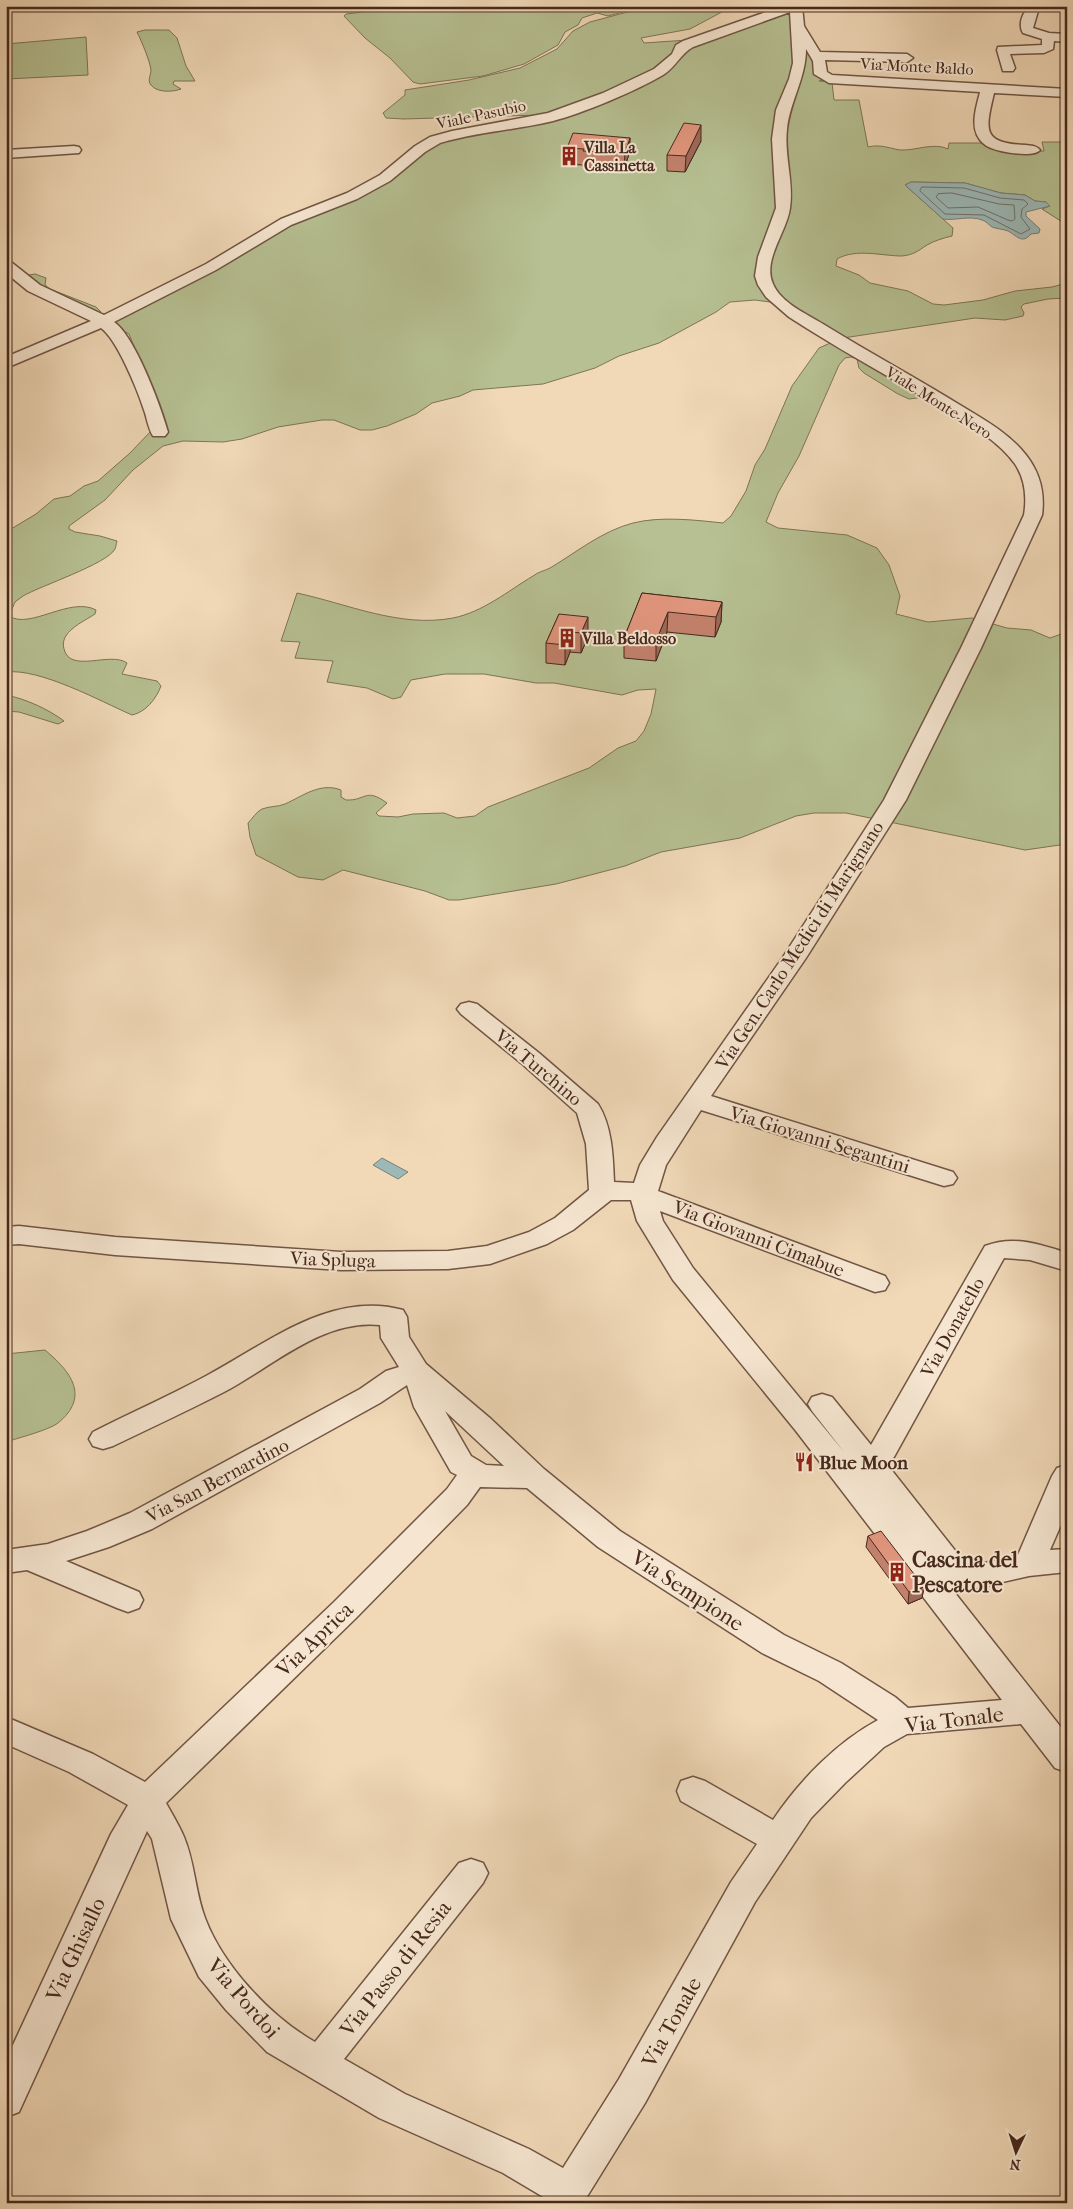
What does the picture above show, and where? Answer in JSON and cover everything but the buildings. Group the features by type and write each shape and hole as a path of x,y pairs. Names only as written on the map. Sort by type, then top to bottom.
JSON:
{"street":[{"name":"Viale Monte Nero","path":"796,6 798,70 784,108 778,153 784,179 784,203 781,219 763,266 762,276 765,285 784,306 996,436 1026,468 1034,492 1033,515 971,648 895,800"},
{"name":"Viale Pasubio","path":"6,363 104,321 212,267 286,222 352,196 385,178 420,149 436,140 551,117 608,96 659,72 677,56 681,48 688,44 796,6"},
{"path":"1032,11 1026,25 1027,30 1048,38 1067,38"},
{"name":"Via Monte Baldo","path":"798,27 817,56 821,74 829,79 1067,93"},
{"path":"1008,68 1003,50 1044,49 1048,46 1048,38"},
{"path":"817,56 908,58"},
{"path":"988,88 980,122 986,138 994,146 1033,150"},
{"path":"6,154 74,150"},
{"path":"6,265 34,288 104,321 123,343 153,410 159,432"},
{"name":"Via Gen. Carlo Medici di Marignano","path":"643,1193 653,1165 794,958 895,800"},
{"name":"Via Turchino","path":"469,1009 530,1058 589,1110 599,1144 602,1193"},
{"name":"Via Giovanni Segantini","path":"699,1095 944,1178"},
{"path":"602,1193 615,1190 643,1193 650,1221 683,1274 829,1454 1067,1759"},
{"name":"Via Spluga","path":"6,1236 19,1235 115,1246 341,1261 466,1259 490,1255 538,1238 564,1224 602,1193"},
{"name":"Via Giovanni Cimabue","path":"643,1193 875,1283"},
{"name":"Via Donatello","path":"829,1454 878,1456 884,1450 994,1252 1001,1248 1012,1248 1067,1262"},
{"path":"103,1438 216,1384 304,1332 333,1320 373,1315 393,1317 395,1338 416,1371 428,1407 461,1464 474,1473 489,1476 534,1477"},
{"path":"416,1371 481,1426 534,1477"},
{"name":"Via San Bernardino","path":"18,1560 48,1555 98,1539 141,1521 370,1396 396,1378 416,1371"},
{"path":"822,1404 961,1578"},
{"name":"Via Aprica","path":"148,1800 401,1554 457,1497 474,1473"},
{"path":"1029,1564 1067,1476"},
{"name":"Via Sempione","path":"534,1477 609,1539 766,1640 830,1672 884,1706 902,1722"},
{"path":"18,1560 128,1600"},
{"path":"933,1588 961,1578 1029,1564 1067,1560"},
{"name":"Via Tonale","path":"565,2197 632,2091 743,1892 799,1808 833,1773 874,1738 902,1722 1028,1710"},
{"path":"6,1730 81,1763 148,1800"},
{"path":"693,1791 778,1840"},
{"name":"Via Pordoi","path":"148,1800 168,1838 188,1919 211,1966 238,1998 280,2041 392,2106 516,2161 565,2197"},
{"name":"Via Ghisallo","path":"6,2100 128,1834 148,1800"},
{"name":"Via Passo di Resia","path":"320,2064 471,1873"}],"green space":[{"path":"416,6 645,6 608,16 597,13 582,18 578,25 565,32 558,45 524,64 483,76 420,84 413,82 344,16 346,14"},
{"path":"650,6 733,6 690,29 641,38 644,43 688,40 654,69 576,104 540,115 404,119 386,118 383,113 405,95 405,90 469,80 520,68 557,49 573,31 590,22"},
{"path":"781,13 793,15 795,22 795,69 780,107 775,145 776,166 779,177 778,211 770,230 775,230 781,219 784,203 784,179 778,153 779,140 784,108 798,70 798,27 819,61 821,74 829,79 819,81 832,82 834,100 859,100 868,147 881,146 906,150 937,146 948,149 949,143 986,143 991,147 1010,152 1044,151 1042,142 1067,142 1067,225 1042,209 1050,206 1046,202 1035,201 1025,195 1001,193 965,183 911,182 905,185 953,228 952,236 902,256 861,253 844,256 837,259 836,266 859,275 870,283 908,291 933,304 944,305 983,300 1015,291 1052,287 1067,283 1067,298 1048,299 1024,304 1021,307 1024,313 1023,316 1005,320 975,318 830,340 770,302 755,300 730,302 716,312 659,343 619,356 595,368 543,384 473,390 460,396 432,403 416,414 372,430 360,430 334,420 322,420 278,427 242,439 223,442 183,441 163,446 133,470 105,500 69,526 69,529 75,532 117,541 115,549 109,555 87,568 23,596 15,602 9,616 18,619 28,619 74,607 86,607 96,610 95,614 73,628 65,637 63,643 68,656 74,660 82,661 111,659 127,663 122,674 157,681 161,686 156,696 146,708 132,715 52,680 20,672 6,672 6,532 36,514 54,499 70,496 84,486 98,481 130,453 152,430 162,425 156,400 129,334 109,322 216,268 290,224 356,197 390,179 439,141 549,120 599,103 634,89 670,69 689,46"},
{"path":"169,30 177,38 186,66 195,81 174,81 173,84 181,89 174,91 161,91 151,85 149,82 150,66 137,32"},
{"path":"86,37 88,75 6,79 6,44"},
{"path":"35,274 46,278 45,285 50,289 96,307 101,312 94,314 27,280 29,275"},
{"path":"837,340 926,397 909,399 898,394 864,373 859,368 857,359 845,358 839,365 799,456 778,493 766,522 778,528 847,535 877,548 889,565 900,596 896,614 928,622 972,618 1007,628 1031,630 1050,638 1064,633 1062,624 1067,619 1067,844 1025,850 846,813 814,813 796,816 740,838 661,852 625,866 556,884 459,900 449,900 425,891 343,870 323,880 298,877 256,855 248,823 256,813 268,807 282,805 319,789 333,788 341,790 341,797 346,800 370,795 380,798 387,803 376,813 379,816 398,817 413,814 444,813 457,818 475,816 488,807 589,768 618,748 636,741 644,731 651,714 656,689 638,690 622,695 554,683 536,683 484,674 445,674 411,680 401,697 393,699 367,688 327,682 333,661 295,658 300,642 281,641 297,593 394,617 413,620 453,618 485,606 600,537 633,523 666,519 723,523 731,516 746,491 755,465 765,449 792,386 819,348"},
{"path":"6,695 36,705 64,721 58,724 19,712 6,711"},
{"path":"45,1350 69,1375 75,1394 73,1403 68,1413 54,1426 6,1442 6,1354"}],"water":[{"path":"911,182 965,183 1001,193 1025,195 1035,201 1046,202 1050,206 1026,212 1026,216 1040,229 1039,233 1031,234 1022,239 1008,231 992,227 985,221 968,218 943,219 905,185"},
{"path":"382,1158 408,1172 398,1179 373,1165"}],"place":[{"name":"Villa La Cassinetta","path":"569,156"},
{"name":"Villa Beldosso","path":"567,638"},
{"name":"Blue Moon","path":"804,1462"},
{"name":"Cascina del Pescatore","path":"897,1572"}]}
